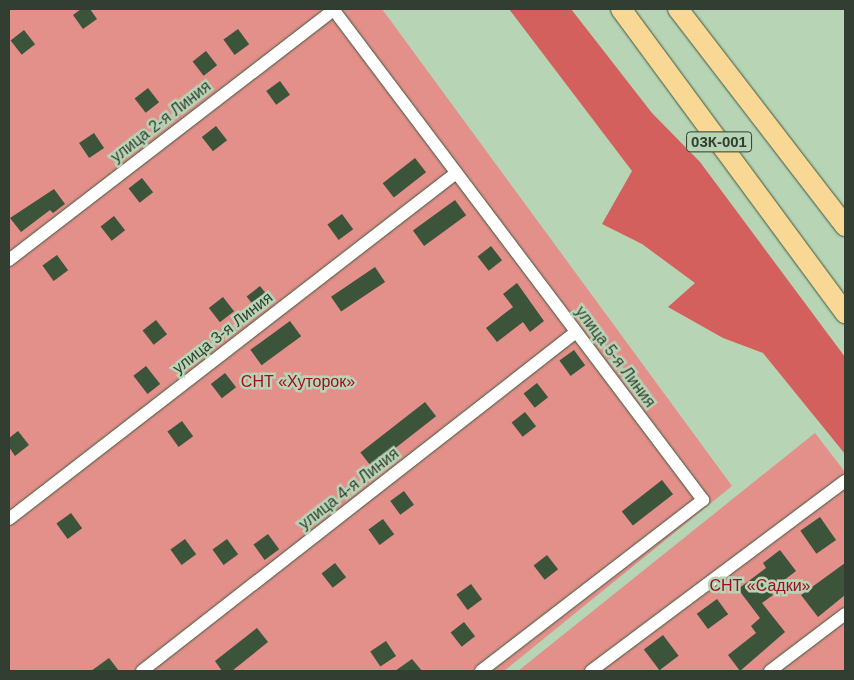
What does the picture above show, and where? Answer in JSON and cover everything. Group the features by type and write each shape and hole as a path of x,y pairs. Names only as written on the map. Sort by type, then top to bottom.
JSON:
{"main road":[{"name":"03К-001","path":"621,9 845,313"},
{"name":"03К-001","path":"678,9 845,226"},
{"name":"03К-001","path":"817,275 836,289 845,290"}],"street":[{"name":"улица 5-я Линия","path":"333,9 703,500 481,671"},
{"name":"улица 2-я Линия","path":"9,260 333,9"},
{"name":"улица 3-я Линия","path":"9,519 456,173"},
{"name":"улица 4-я Линия","path":"142,671 576,332"},
{"path":"591,671 845,481"},
{"path":"770,671 845,614"}],"green space":[{"name":"СНТ «Хуторок»","path":"9,9 382,9 732,486 504,671 9,671"},
{"name":"СНТ «Садки»","path":"815,433 845,472 845,671 518,671"}],"shaded area":[{"path":"509,9 571,9 652,113 700,162 845,357 845,454 763,353 723,338 668,307 695,283 642,244 602,224 632,171"}],"building":[{"path":"81,9 90,9 97,19 83,29 73,15"},
{"path":"238,29 249,44 235,55 223,40"},
{"path":"24,30 35,44 22,55 11,40"},
{"path":"206,51 217,65 204,76 193,61"},
{"path":"280,81 290,95 276,105 266,91"},
{"path":"148,88 159,102 146,113 135,98"},
{"path":"216,126 227,140 213,151 202,137"},
{"path":"94,133 104,148 89,158 79,143"},
{"path":"415,158 426,172 394,197 383,183"},
{"path":"142,178 153,192 140,203 129,188"},
{"path":"54,189 65,204 53,213 50,210 21,232 10,218"},
{"path":"455,200 466,215 424,246 413,231"},
{"path":"342,214 353,229 339,240 327,225"},
{"path":"114,216 125,230 112,241 101,226"},
{"path":"491,246 502,260 489,271 478,256"},
{"path":"57,255 68,270 54,281 42,266"},
{"path":"375,267 385,282 341,312 331,297"},
{"path":"517,283 544,321 530,332 523,322 497,342 486,328 513,307 503,294"},
{"path":"260,286 271,300 258,311 247,296"},
{"path":"223,297 234,311 220,322 209,308"},
{"path":"156,320 167,334 154,345 143,330"},
{"path":"290,321 301,336 262,365 250,350"},
{"path":"574,350 585,365 571,376 559,361"},
{"path":"146,366 160,384 148,394 133,376"},
{"path":"225,373 236,387 222,398 211,384"},
{"path":"537,383 548,397 535,408 524,393"},
{"path":"425,402 436,416 371,467 360,452"},
{"path":"525,412 536,426 523,437 512,422"},
{"path":"182,421 193,436 179,447 167,432"},
{"path":"18,431 29,445 15,456 9,447 9,438"},
{"path":"662,480 673,494 633,526 622,511"},
{"path":"404,491 414,505 400,515 390,501"},
{"path":"71,513 82,528 68,539 56,524"},
{"path":"820,517 836,540 816,554 800,531"},
{"path":"383,519 394,534 380,545 368,530"},
{"path":"268,534 279,549 265,560 253,545"},
{"path":"185,539 196,554 182,565 170,550"},
{"path":"227,539 238,554 224,565 212,550"},
{"path":"780,550 796,571 770,591 773,595 762,603 785,632 740,671 728,655 756,633 751,626 760,618 738,589 766,568 763,563"},
{"path":"547,555 558,569 545,580 534,565"},
{"path":"335,563 346,577 333,588 322,573"},
{"path":"845,563 845,595 818,617 801,595"},
{"path":"471,584 482,599 468,610 456,595"},
{"path":"717,599 728,614 708,629 697,614"},
{"path":"464,622 475,636 462,647 451,632"},
{"path":"257,628 268,642 232,671 222,671 215,661"},
{"path":"663,635 679,656 659,670 644,649"},
{"path":"386,641 396,656 380,667 370,652"},
{"path":"109,658 119,671 91,671"},
{"path":"412,659 422,671 395,671"}]}
